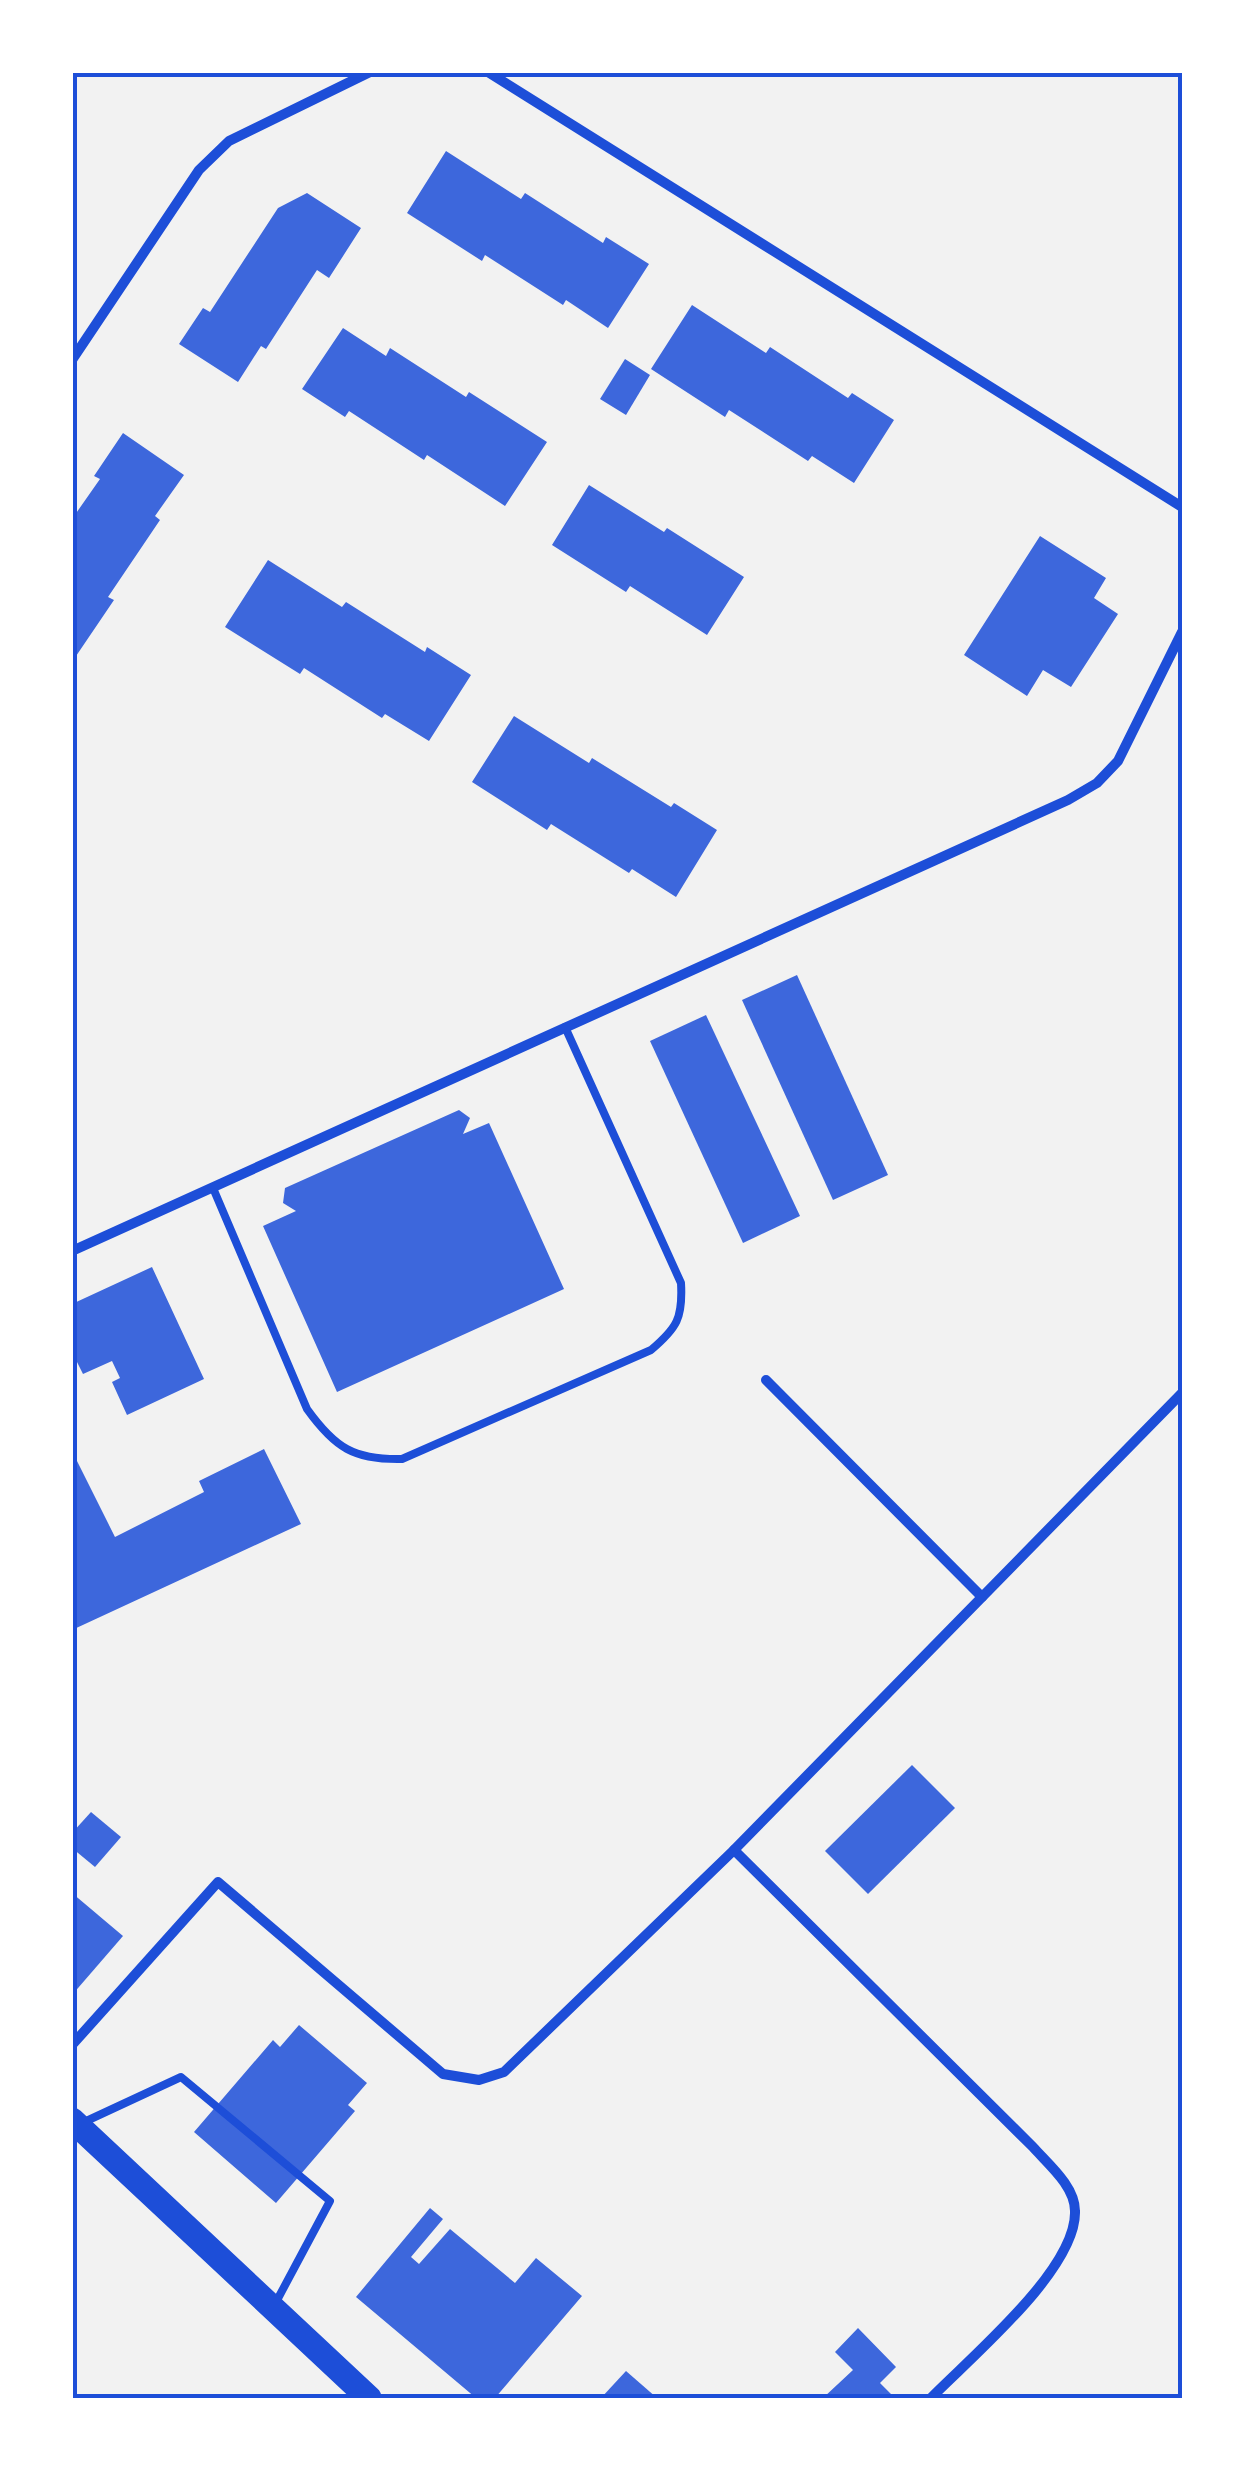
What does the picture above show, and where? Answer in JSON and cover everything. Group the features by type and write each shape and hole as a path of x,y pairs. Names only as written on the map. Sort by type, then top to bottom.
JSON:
{"main road":[{"path":"75,2123 369,2398"}],"street":[{"path":"72,360 199,170 229,141 370,72"},
{"path":"488,72 1182,508"},
{"path":"72,1251 1098,784 1118,761 1182,632"},
{"path":"766,1380 982,1597"},
{"path":"72,2045 218,1882 443,2074 479,2080 504,2072 734,1850 1182,1392"},
{"path":"734,1850 1033,2146 1064,2180 1076,2209 1066,2252 1031,2296 931,2398"}],"lane":[{"path":"214,1188 307,1409 327,1436 353,1453 372,1460 402,1460 650,1350 671,1333 677,1321 682,1308 681,1283 564,1028"},
{"path":"75,2123 181,2077 330,2201 272,2308"}],"building":[{"path":"446,151 521,199 525,193 603,243 606,237 649,264 608,328 566,300 563,305 485,255 482,261 407,213"},
{"path":"307,193 361,228 329,278 317,270 266,349 261,346 238,382 179,344 203,308 210,312 278,208"},
{"path":"692,305 766,353 770,347 848,398 852,393 894,420 854,483 812,456 808,461 729,410 725,417 651,369"},
{"path":"343,328 386,356 390,348 466,397 469,392 547,442 505,506 427,455 424,460 349,411 345,417 302,389"},
{"path":"625,359 650,375 626,415 600,399"},
{"path":"123,433 184,475 155,516 160,520 108,597 114,600 72,662 72,519 100,479 94,476"},
{"path":"589,485 744,577 707,635 630,586 626,592 552,545"},
{"path":"1040,536 1106,578 1094,598 1118,614 1071,687 1043,670 1027,696 964,655"},
{"path":"268,560 342,607 346,602 425,652 427,647 471,675 429,741 385,714 382,718 304,668 300,674 225,627"},
{"path":"514,716 589,763 592,758 671,807 674,803 717,830 676,897 551,824 547,830 472,782"},
{"path":"797,975 888,1175 833,1200 742,1000"},
{"path":"706,1015 800,1216 743,1243 650,1041"},
{"path":"459,1110 470,1118 463,1134 489,1123 564,1289 337,1392 263,1226 296,1211 283,1203 285,1188"},
{"path":"152,1267 204,1379 127,1415 112,1382 120,1378 112,1361 83,1374 72,1352 72,1304"},
{"path":"264,1449 301,1524 72,1630 72,1451 115,1537 204,1492 199,1481"},
{"path":"912,1765 955,1808 868,1894 825,1851"},
{"path":"91,1812 121,1837 95,1867 72,1848 72,1833"},
{"path":"72,1893 123,1936 72,1995"},
{"path":"299,2025 367,2083 348,2105 355,2111 276,2203 194,2132 273,2040 280,2047"},
{"path":"430,2208 443,2219 411,2257 419,2264 450,2229 515,2283 536,2258 582,2296 495,2398 476,2398 356,2297"},
{"path":"858,2328 896,2367 880,2383 895,2398 823,2398 853,2370 835,2352"},
{"path":"626,2371 657,2398 601,2398"}]}
